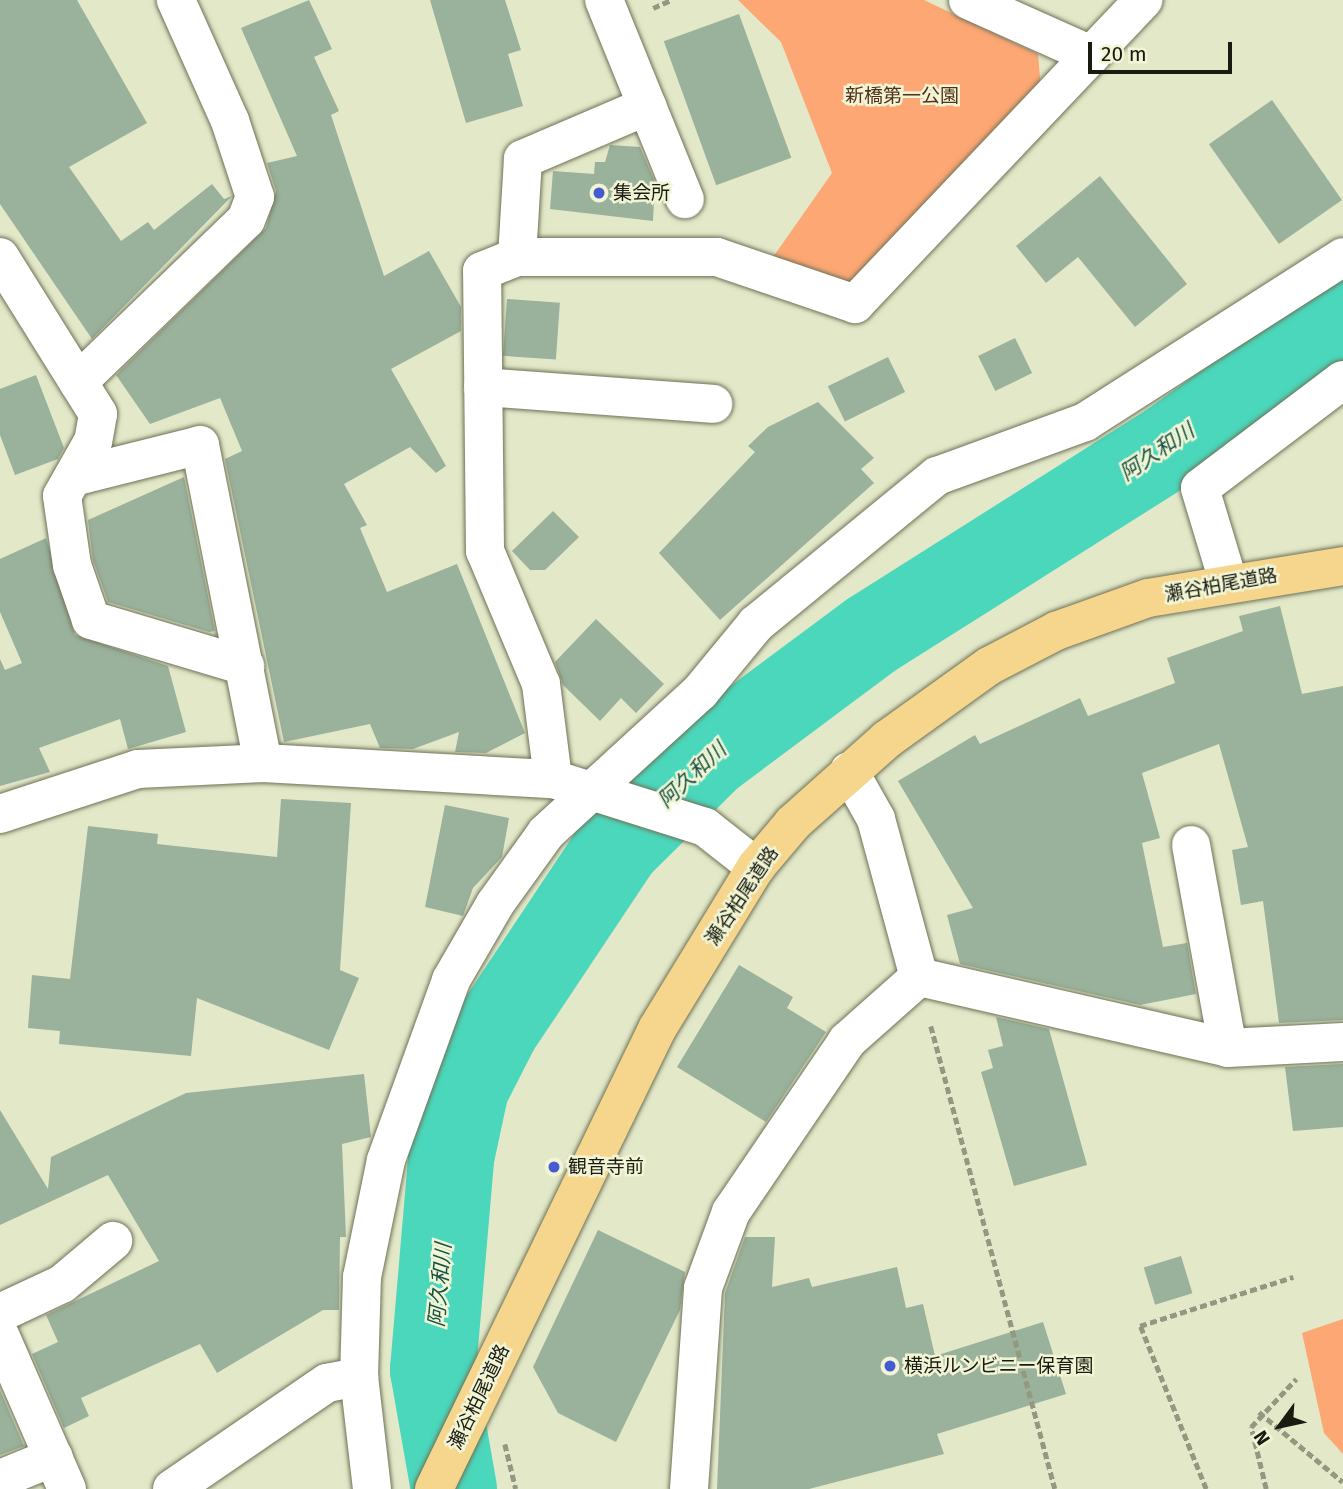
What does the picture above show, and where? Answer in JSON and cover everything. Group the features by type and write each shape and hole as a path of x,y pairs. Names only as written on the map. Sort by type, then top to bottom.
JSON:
{"main road":[{"name":"瀬谷柏尾道路","path":"434,1489 657,1029 756,867 849,772 989,666 1056,631 1147,598 1227,581 1343,566"}],"street":[{"path":"78,382 246,220 255,197 230,121 176,0"},
{"path":"604,0 685,198"},
{"path":"968,0 1091,55"},
{"path":"553,779 541,684 485,551 482,271 517,257 717,257 855,304 1143,0"},
{"path":"517,257 523,159 647,106"},
{"path":"0,257 98,414 93,441 62,496 72,565 91,620 245,666"},
{"path":"372,1489 359,1377 362,1277 386,1160 451,980 495,904 546,833 604,792 700,692 756,624 937,476 1085,422 1343,257"},
{"path":"1227,581 1200,488 1343,380"},
{"path":"483,387 713,404"},
{"path":"73,477 200,445 263,762"},
{"path":"0,814 138,769 263,762 553,779 604,792 705,827 756,867"},
{"path":"849,772 876,818 919,977"},
{"path":"1191,845 1227,1048"},
{"path":"919,977 1227,1048 1343,1042"},
{"path":"689,1489 703,1287 731,1212 847,1041 919,977"},
{"path":"0,1313 62,1284 113,1241"},
{"path":"0,1335 60,1473 0,1479"},
{"path":"172,1489 327,1383 359,1377"}],"path":[{"path":"940,1059 1055,1489"},
{"path":"1206,1489 1140,1326 1293,1277"},
{"path":"1266,1489 1251,1427 1259,1412 1296,1379"},
{"path":"1259,1412 1343,1482"},
{"path":"503,1436 516,1489"}],"green space":[{"name":"新橋第一公園","path":"738,0 924,0 1038,54 1041,89 852,289 771,260 832,173 781,42"},
{"path":"1343,1319 1343,1454 1324,1433 1302,1333"}],"building":[{"path":"0,0 77,0 147,123 69,167 121,241 148,222 154,230 212,184 224,199 232,196 92,339 0,204"},
{"path":"309,0 332,49 314,57 339,111 331,115 384,276 429,251 461,307 461,331 391,369 446,466 436,473 410,447 344,484 367,525 360,528 387,592 457,564 525,733 486,753 455,752 459,732 413,749 380,748 370,724 284,742 225,459 242,451 220,398 150,424 116,375 266,228 276,191 267,163 297,156 241,28"},
{"path":"430,0 505,0 521,50 508,54 523,106 466,123"},
{"path":"739,14 791,158 716,185 664,41"},
{"path":"1272,100 1342,200 1279,244 1209,144"},
{"name":"集会所","path":"610,145 640,147 655,182 653,221 550,209 553,171 594,174 595,162 605,162"},
{"path":"1100,176 1187,284 1135,327 1078,257 1046,283 1016,246"},
{"path":"507,299 560,303 556,360 503,356"},
{"path":"1015,338 1032,373 995,391 978,356"},
{"path":"888,357 905,392 845,421 828,386"},
{"path":"36,375 64,448 58,459 15,475 0,435 0,389"},
{"path":"818,402 874,458 861,469 874,483 720,620 659,553 755,452 748,446 768,427"},
{"path":"184,477 215,631 209,632 108,602 93,560 88,520"},
{"path":"553,511 579,537 545,570 530,570 512,551"},
{"path":"46,538 75,635 168,666 186,732 128,749 120,719 39,748 50,772 0,786 0,659 5,670 22,663 0,612 0,559"},
{"path":"1280,606 1302,694 1343,686 1343,1020 1279,1023 1263,901 1241,905 1232,850 1248,847 1219,744 1142,773 1160,838 1142,843 1163,947 1187,943 1196,994 1140,1005 960,964 947,915 973,908 898,781 975,735 980,744 1080,698 1088,716 1175,683 1167,658 1243,631 1239,616"},
{"path":"596,619 664,684 636,713 621,698 600,721 563,685 555,662"},
{"path":"281,799 351,803 340,970 359,978 329,1050 197,998 191,1056 59,1044 60,1031 28,1028 32,975 70,979 88,826 158,834 157,844 277,857"},
{"path":"445,805 509,818 502,857 473,888 463,916 425,907"},
{"path":"739,965 793,997 787,1008 826,1032 766,1122 677,1067"},
{"path":"996,1017 1049,1029 1087,1165 1014,1186 981,1072 993,1068 988,1050 1003,1046"},
{"path":"1343,1064 1343,1127 1293,1131 1285,1067"},
{"path":"364,1074 371,1137 342,1144 346,1237 340,1237 339,1310 323,1310 217,1373 200,1344 81,1398 89,1416 64,1428 32,1354 58,1342 46,1315 159,1261 108,1175 0,1225 0,1110 48,1189 51,1157 186,1093"},
{"path":"598,1230 685,1272 680,1310 616,1442 558,1413 533,1367"},
{"path":"745,1237 775,1237 772,1287 809,1278 812,1287 897,1267 906,1308 923,1304 935,1356 1043,1322 1066,1394 937,1434 944,1454 809,1489 717,1489 725,1293"},
{"path":"1181,1256 1192,1293 1155,1305 1144,1267"},
{"path":"0,1390 24,1446 0,1455"}],"waterway":[{"name":"阿久和川","path":"454,1489 433,1370 451,1158 466,1088 496,1029 618,846 710,755 871,635 1170,446 1343,322"}],"place":[{"name":"集会所","path":"599,193"},
{"name":"観音寺前","path":"554,1167"},
{"name":"横浜ルンビニー保育園","path":"890,1366"}]}
